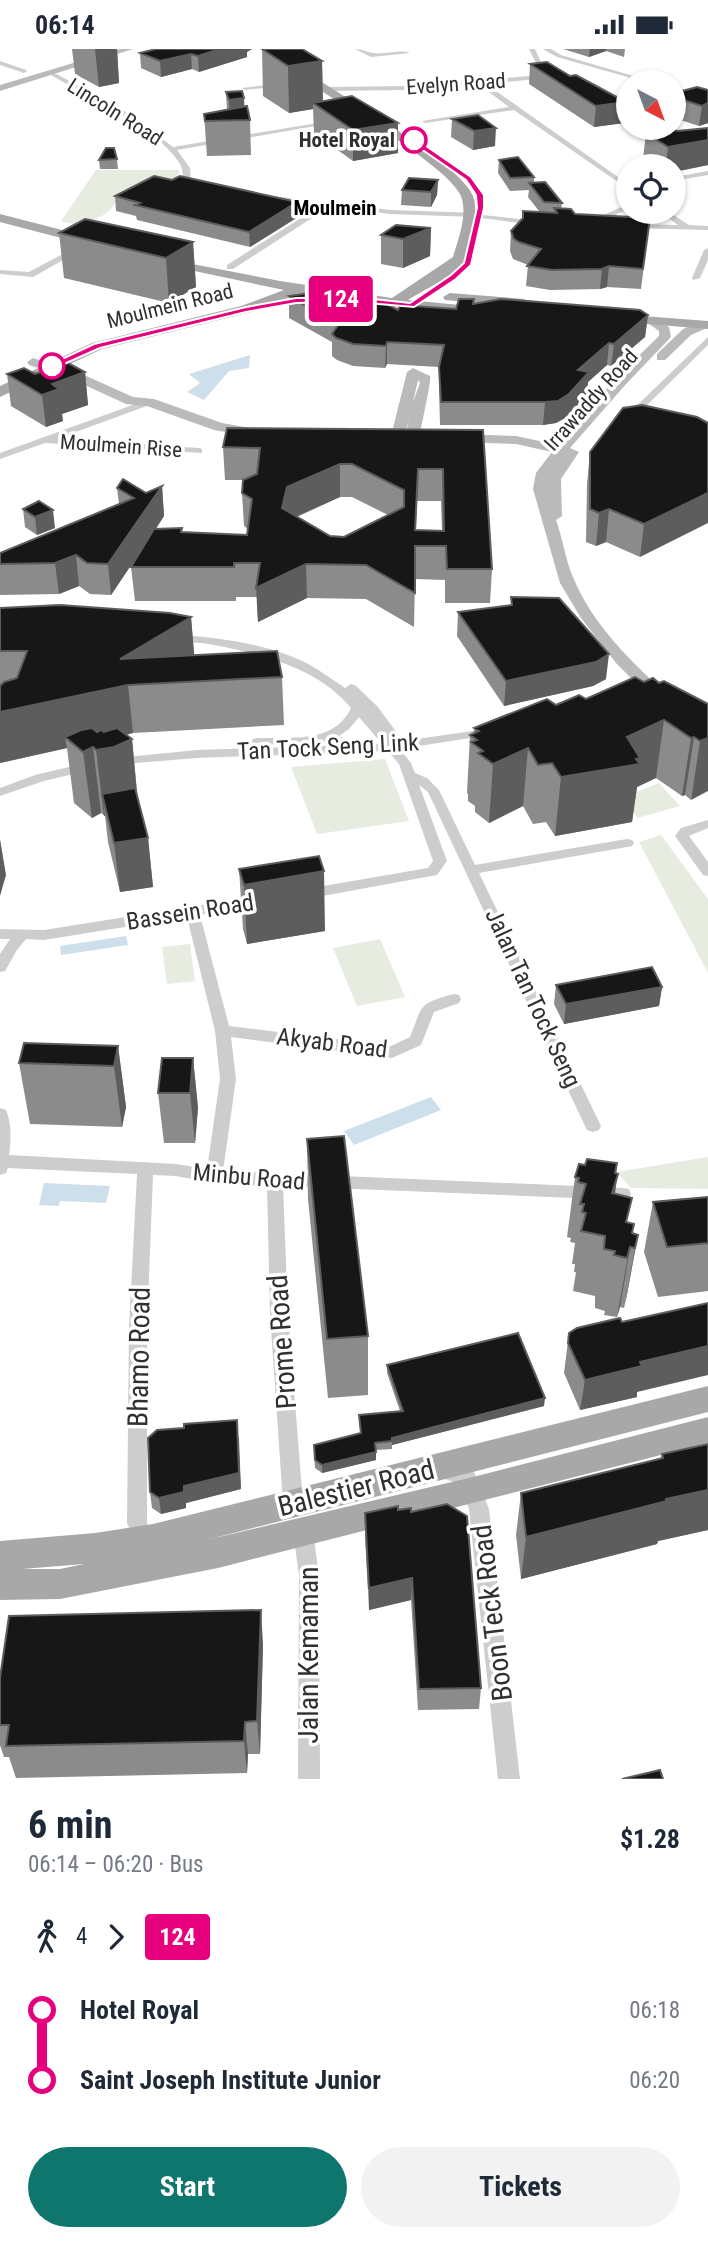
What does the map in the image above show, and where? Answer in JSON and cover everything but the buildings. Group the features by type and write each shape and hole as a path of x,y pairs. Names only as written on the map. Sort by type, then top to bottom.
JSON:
{"main road":[{"path":"290,49 291,60 310,80 328,88"},
{"path":"302,49 308,67 328,88 365,118 459,183 470,204 475,217 459,259 410,299"},
{"path":"246,309 299,300 393,303 427,295 468,264 480,195 463,173 343,99"},
{"path":"0,216 98,241"},
{"path":"297,285 282,287 242,279 154,254 230,267 355,300"},
{"path":"223,307 245,293 247,285 242,279"},
{"name":"Moulmein Road","path":"0,378 97,346 246,309 297,285 313,282 410,299"},
{"name":"Moulmein Road","path":"0,392 42,366 121,331 254,299 282,287"},
{"path":"410,299 531,309 427,295"},
{"path":"603,313 706,322 651,321 603,313"},
{"name":"Balestier Road","path":"0,1585 60,1584 127,1572 439,1468 708,1399"},
{"name":"Balestier Road","path":"0,1556 95,1548 472,1491 708,1430"}],"street":[{"path":"0,78 97,49"},
{"path":"0,88 129,49"},
{"path":"358,49 367,54 384,54 399,50 407,53"},
{"name":"Evelyn Road","path":"328,88 409,88 546,77 533,51 548,51 616,71"},
{"path":"0,63 24,71"},
{"name":"Lincoln Road","path":"51,73 153,133 172,149 186,167 186,183 195,188 207,189"},
{"path":"245,88 310,80"},
{"path":"480,83 616,179"},
{"path":"686,93 708,99"},
{"path":"425,121 515,108"},
{"path":"349,120 365,118"},
{"path":"172,149 215,137 340,122"},
{"path":"686,177 708,173"},
{"path":"251,195 327,205 542,223"},
{"path":"230,267 327,205"},
{"path":"586,225 616,211"},
{"path":"682,224 688,228"},
{"path":"575,225 610,226"},
{"path":"622,226 708,228"},
{"path":"0,272 30,275 98,241"},
{"path":"696,278 704,268 708,250"},
{"name":"Irrawaddy Road","path":"551,526 556,518 554,479 564,453 576,433 622,380 662,342 667,333 651,321"},
{"name":"Irrawaddy Road","path":"673,708 645,693 579,604 562,570 551,526 541,501 542,473 687,332 706,322"},
{"path":"630,417 708,340"},
{"path":"42,366 82,379 133,404 209,434 268,435 219,427 149,402 133,404"},
{"path":"413,372 426,379 405,437 413,372"},
{"name":"Moulmein Rise","path":"0,456 133,404"},
{"path":"564,453 445,440 533,442 564,438 576,433"},
{"name":"Moulmein Rise","path":"44,441 199,451"},
{"path":"533,442 564,453"},
{"path":"518,446 535,453 542,473"},
{"name":"Jalan Tan Tock Seng","path":"393,745 334,685 291,661 230,645 159,632 237,638 299,657 353,690 373,709 393,745 410,776 440,861 438,866"},
{"name":"Tan Tock Seng Link","path":"312,739 336,734 347,727 358,707"},
{"name":"Tan Tock Seng Link","path":"0,783 58,765 132,750 312,739 393,745 493,722"},
{"name":"Tan Tock Seng Link","path":"0,792 53,775 144,758 393,745 506,727"},
{"name":"Jalan Tan Tock Seng","path":"410,776 433,790 593,1126"},
{"path":"708,824 685,831 682,836 708,872"},
{"path":"472,870 626,843"},
{"name":"Bassein Road","path":"0,934 44,935 432,872 438,866"},
{"path":"192,911 223,1031 228,1079 214,1177"},
{"path":"0,967 11,947 23,934"},
{"name":"Bassein Road","path":"0,942 23,934"},
{"name":"Akyab Road","path":"223,1031 392,1052 416,1041 424,1011 434,1004 454,999"},
{"path":"0,1114 1,1164"},
{"name":"Minbu Road","path":"1,1164 145,1168 214,1177 624,1194"},
{"name":"Bhamo Road","path":"145,1168 138,1328 137,1523 141,1533 153,1539"},
{"name":"Prome Road","path":"275,1180 279,1314 298,1517"},
{"name":"Boon Teck Road","path":"439,1468 467,1478 479,1509 509,1779"},
{"name":"Jalan Kemaman","path":"298,1517 309,1576 309,1779"}],"shaded area":[{"path":"96,170 179,170 178,182 140,185 119,192 110,210 82,226 61,221"},
{"path":"385,759 409,821 317,834 291,767"},
{"path":"659,783 680,806 637,818 625,797"},
{"path":"661,835 708,899 708,973 639,842"},
{"path":"380,939 405,997 357,1006 333,948"},
{"path":"190,944 195,981 167,984 162,947"},
{"path":"708,1157 708,1189 631,1188 617,1172"}],"water":[{"path":"250,355 249,368 229,371 204,400 187,392 200,383 189,374"},
{"path":"126,936 128,945 61,955 60,946"},
{"path":"431,1097 441,1110 354,1145 344,1131"},
{"path":"44,1183 110,1186 106,1203 60,1201 59,1206 39,1205"}],"bus line":[{"name":"124","path":"52,366 97,346 246,309 296,300 355,300 411,305 454,277 468,264 480,208 480,195 469,179 414,140"}],"place":[{"name":"Hotel Royal","path":"414,140"}],"district":[{"name":"Moulmein","path":"335,208"}]}
